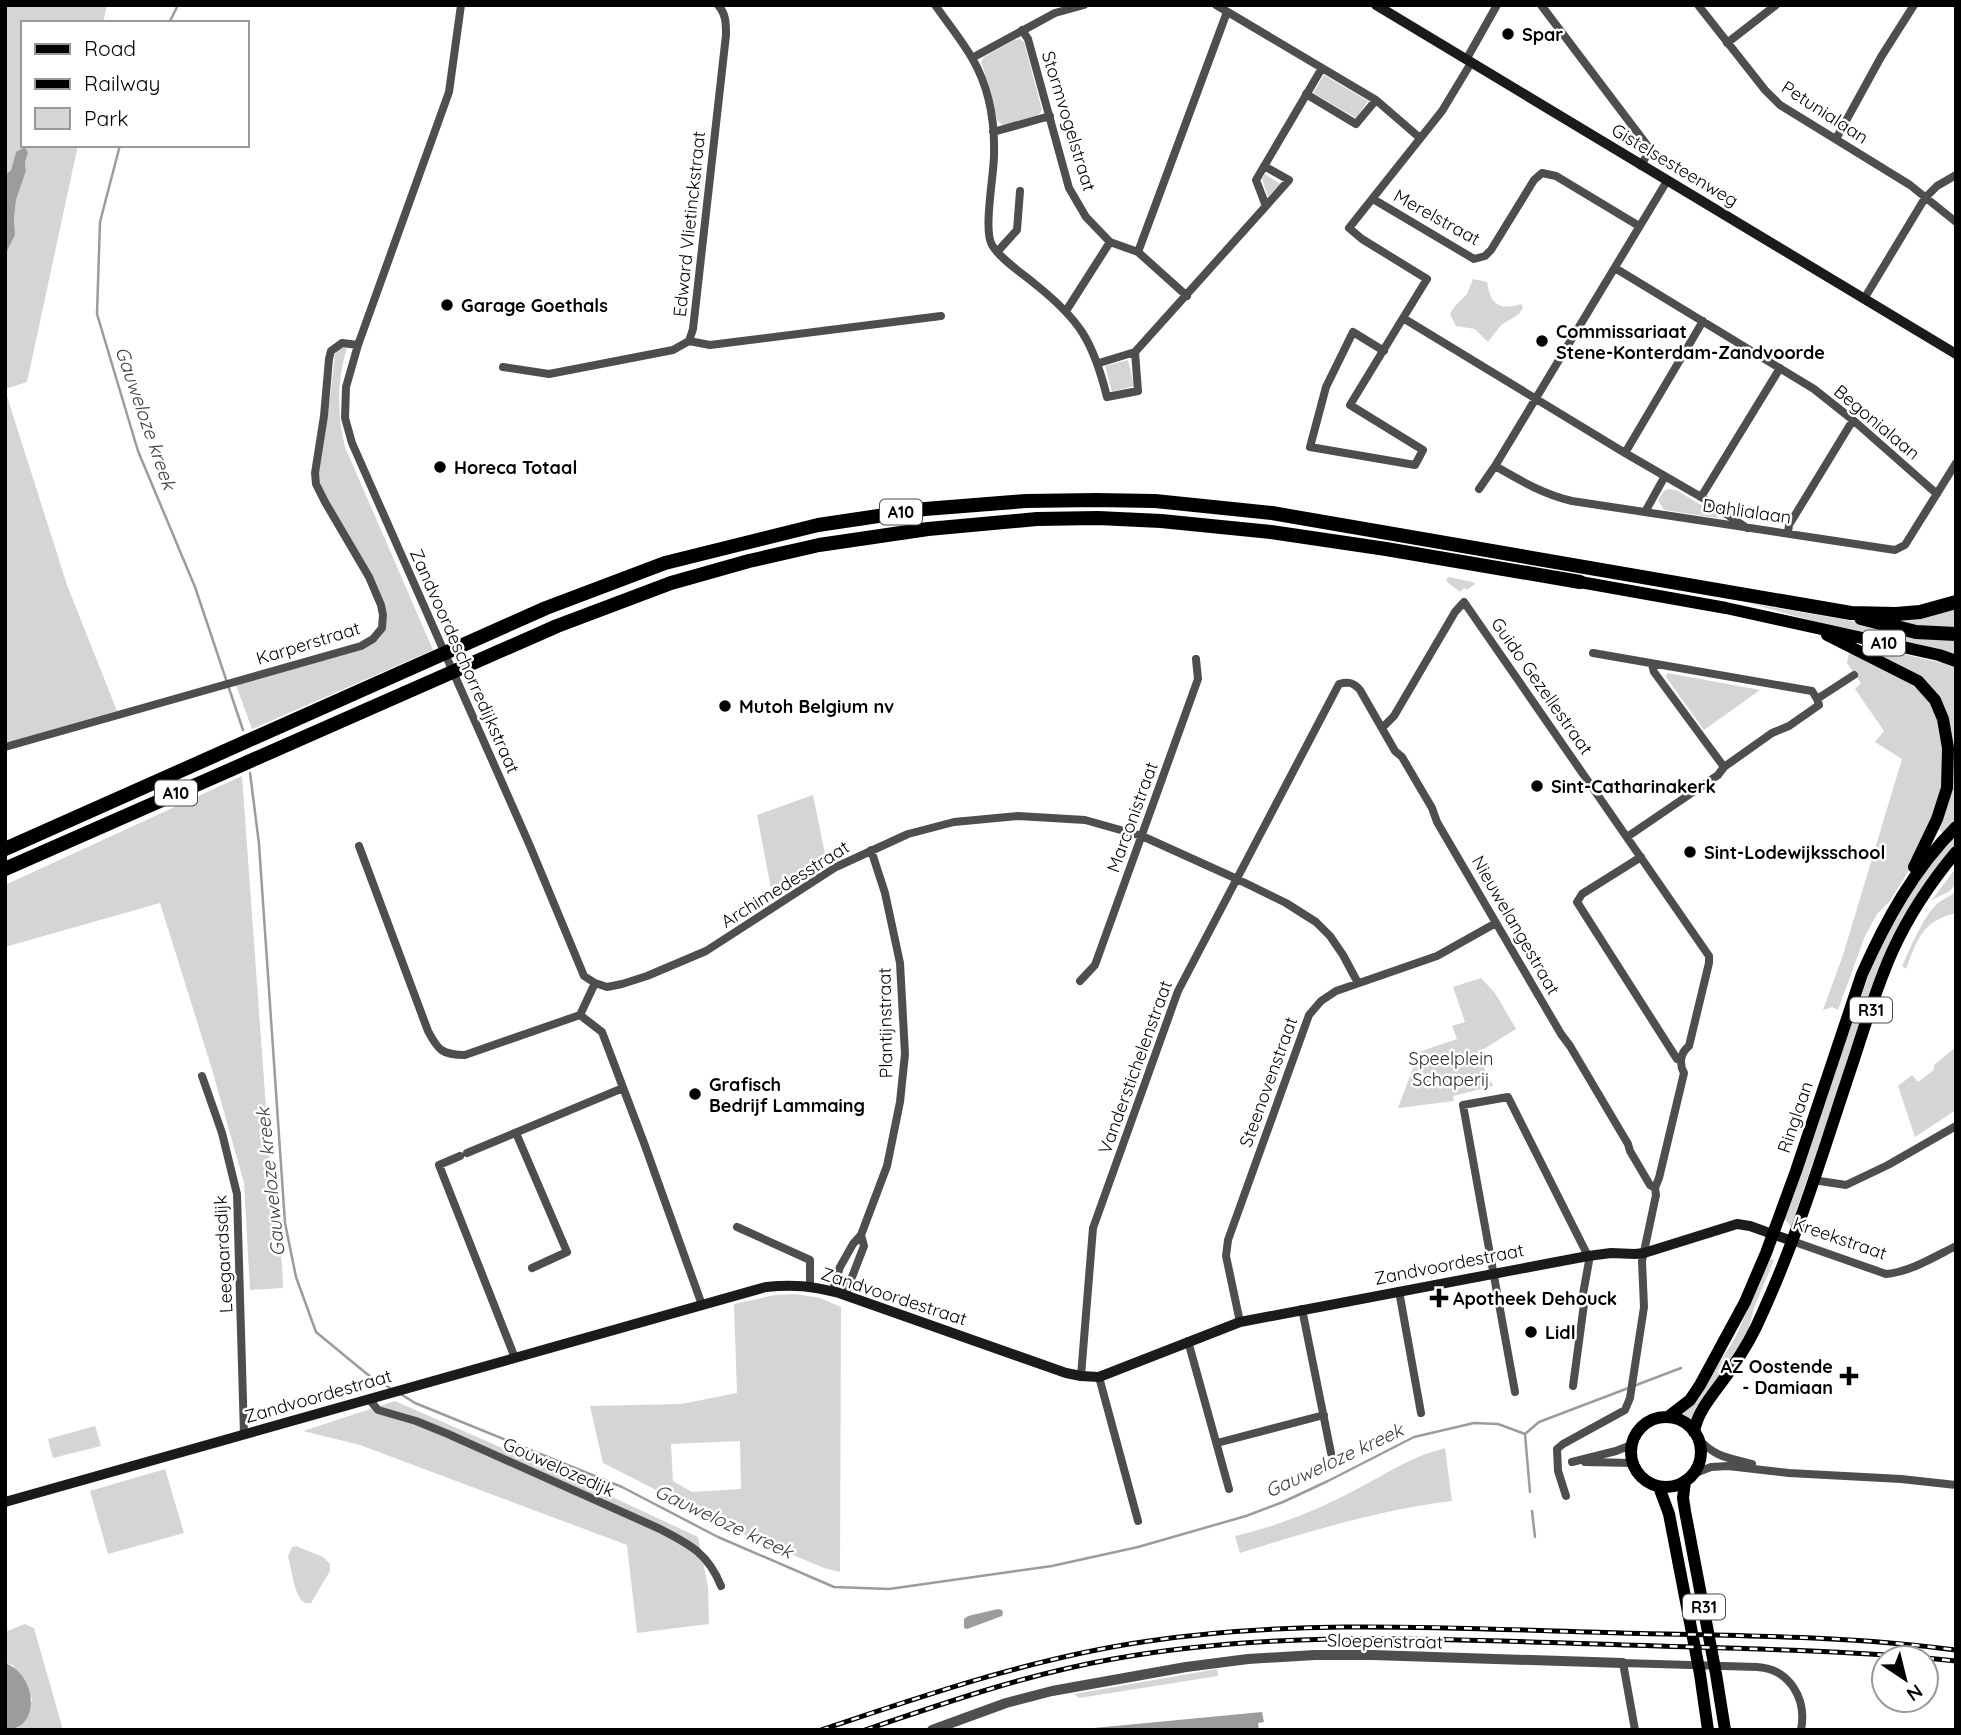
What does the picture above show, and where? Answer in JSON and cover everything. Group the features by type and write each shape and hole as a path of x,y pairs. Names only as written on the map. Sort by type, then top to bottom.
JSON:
{"highway":[{"name":"A10","path":"5,849 547,608 653,568 817,525 925,509 1026,501 1155,501 1272,513 1851,613 1920,612 1956,602"},
{"name":"A10","path":"5,869 556,626 671,583 819,545 928,529 1037,519 1161,521 1271,532 1580,582"},
{"name":"A10","path":"1851,613 1865,620 1916,632 1956,634"}],"main road":[{"name":"Gistelsesteenweg","path":"1376,5 1956,354"},
{"name":"A10","path":"1580,582 1726,608 1956,661"},
{"name":"A10","path":"1811,627 1918,681 1935,700 1943,719 1948,748 1945,796 1937,820 1906,881 1904,891"},
{"name":"Ringlaan","path":"1668,1417 1690,1400 1718,1354 1745,1301 1773,1234 1861,974 1876,941 1904,891 1924,863 1956,827"},
{"name":"Ringlaan","path":"1696,1435 1696,1421 1733,1367 1761,1316 1792,1241 1892,951 1916,908 1956,852"},
{"name":"Zandvoordestraat","path":"5,1502 766,1287 790,1284 839,1293 1066,1373 1099,1377 1240,1322 1588,1256 1644,1253 1737,1224 1773,1234"},
{"name":"Kreekstraat","path":"1773,1234 1792,1241"},
{"path":"1668,1417 1688,1425 1696,1435"},
{"name":"R31","path":"1632,1445 1645,1424 1668,1417"},
{"name":"R31","path":"1696,1435 1700,1457 1698,1467 1689,1477 1683,1497 1725,1730"},
{"path":"1632,1445 1633,1463"},
{"name":"R31","path":"1633,1463 1647,1482 1659,1487 1669,1514 1708,1730"},
{"path":"1659,1487 1677,1486 1689,1477"}],"street":[{"name":"Zandvoordeschorredijkstraat","path":"461,5 449,92 358,345 346,387 345,418 352,443 530,846 569,943 584,976 595,983"},
{"name":"Edward Vlietinckstraat","path":"503,367 549,374 673,350 690,341 726,35 726,22 718,5"},
{"path":"935,5 972,58 988,97 994,155 988,230 991,244 1078,324 1099,363 1107,397 1138,391 1135,352"},
{"path":"972,58 1055,13 1084,5"},
{"path":"1216,5 1376,100 1420,138"},
{"path":"1384,351 1353,332 1326,387 1310,447 1415,465 1423,450 1350,405 1384,351 1427,279 1349,228 1442,111 1497,5"},
{"path":"1541,5 1650,149 1641,166"},
{"name":"Petunialaan","path":"1698,5 1765,90 1780,104 1910,185 1956,222"},
{"path":"1727,43 1776,5"},
{"path":"1836,139 1881,57 1914,5"},
{"path":"1138,252 1227,12"},
{"name":"Stormvogelstraat","path":"1023,30 1028,39 1069,188 1086,217 1110,242 1138,252 1187,296"},
{"path":"1266,206 1256,180 1322,68"},
{"path":"1306,94 1356,124 1376,100"},
{"path":"993,132 1050,116"},
{"path":"1099,363 1135,352 1289,180 1264,166"},
{"name":"Merelstraat","path":"1373,199 1474,259 1485,256 1491,250 1534,180 1542,173 1556,176 1639,226"},
{"path":"1864,299 1925,198 1937,186 1956,175"},
{"path":"1479,489 1667,181"},
{"path":"998,251 1017,230 1020,191"},
{"path":"1066,311 1110,242"},
{"name":"Begonialaan","path":"1615,268 1814,389 1937,494"},
{"path":"690,341 710,345 941,316"},
{"path":"1403,318 1701,497 1747,528"},
{"path":"1625,453 1703,321"},
{"name":"Karperstraat","path":"5,747 361,646 373,639 382,628 381,606 369,577 316,484 315,473 331,351 342,343 358,345"},
{"path":"1701,497 1780,368"},
{"path":"1788,533 1789,525 1853,420"},
{"name":"Dahlialaan","path":"1495,466 1537,491 1552,496 1895,550 1905,545 1956,463"},
{"path":"1645,512 1665,476"},
{"name":"Guido Gezellestraat","path":"1382,728 1394,716 1455,612 1464,602 1705,950 1710,963 1689,1046 1684,1050 1681,1060"},
{"path":"1593,653 1812,691 1819,705 1789,726 1772,733 1718,775 1627,837"},
{"name":"Marconistraat","path":"1080,981 1095,965 1142,836 1198,679 1196,659"},
{"path":"1652,664 1660,681 1724,768"},
{"path":"1817,699 1854,675"},
{"name":"Nieuwelangestraat","path":"1347,682 1360,690 1395,751 1402,757 1496,923 1609,1111 1630,1152 1650,1185 1655,1188"},
{"name":"Vanderstichelenstraat","path":"1081,1376 1093,1228 1178,991 1339,684 1347,682"},
{"name":"Archimedesstraat","path":"595,983 607,987 622,984 706,951 836,867 908,834 954,822 1018,816 1085,821 1142,836 1286,903 1316,922 1337,945 1358,983"},
{"path":"359,846 428,1031 437,1048 450,1055 465,1055 580,1015 595,983"},
{"name":"Plantijnstraat","path":"862,1235 864,1246 855,1273 847,1290 839,1293 834,1284 853,1244 862,1235 887,1166 901,1102 905,1054 900,963 885,893 871,850"},
{"path":"1566,1496 1558,1471 1557,1449 1625,1410 1630,1398 1644,1307 1642,1261 1656,1195 1655,1188 1684,1073 1681,1060 1677,1059 1577,902 1579,897 1642,857"},
{"name":"Steenovenstraat","path":"1240,1322 1226,1256 1228,1240 1309,1015 1321,1001 1336,991 1437,956 1496,923"},
{"path":"580,1015 602,1032 702,1306"},
{"name":"Leegaardsdijk","path":"202,1076 222,1133 237,1194 244,1435"},
{"path":"514,1358 439,1165 623,1088"},
{"path":"1515,1392 1464,1105 1508,1097 1588,1256 1573,1386"},
{"path":"1812,1180 1846,1185 1955,1130"},
{"path":"516,1133 567,1252 532,1268"},
{"path":"737,1227 810,1260 810,1286"},
{"name":"Kreekstraat","path":"1792,1241 1886,1274 1897,1273 1956,1246"},
{"path":"1399,1291 1422,1413"},
{"path":"1302,1309 1331,1453"},
{"path":"1188,1341 1229,1489"},
{"path":"1099,1377 1138,1521"},
{"name":"Gouwelozedijk","path":"373,1398 378,1410 448,1434 693,1546 707,1559 721,1586"},
{"path":"1217,1443 1324,1415"},
{"path":"1696,1435 1709,1451 1775,1471"},
{"path":"1632,1445 1572,1462 1633,1463"},
{"path":"1689,1477 1711,1467 1728,1466 1819,1475 1913,1479 1956,1485"},
{"name":"Sloepenstraat","path":"932,1730 1006,1703 1052,1691 1186,1667 1248,1659 1315,1655 1766,1668 1783,1675 1794,1686 1803,1706 1804,1729"},
{"path":"1623,1663 1635,1730"}],"green space":[{"path":"5,5 107,5 103,21 21,21 21,147 78,147 27,382 5,389 5,255 15,235 16,200 26,171 28,153 16,152 11,170 5,175"},
{"path":"1021,39 1042,110 1037,117 1004,126 997,120 981,62 984,57 1014,40"},
{"path":"1324,75 1368,101 1356,118 1313,93"},
{"path":"1265,174 1280,184 1268,197 1262,179"},
{"path":"1473,279 1487,282 1492,299 1498,305 1507,307 1521,304 1523,307 1519,314 1501,325 1488,342 1475,329 1456,326 1450,314 1467,294"},
{"path":"342,347 347,348 339,397 345,447 433,650 252,729 236,685 365,648 379,639 385,626 387,614 321,486 318,472 335,354"},
{"path":"1128,360 1134,386 1112,392 1105,366"},
{"path":"5,390 67,585 117,711 5,743"},
{"path":"1668,489 1676,490 1718,515 1717,518 1664,510 1658,500"},
{"path":"1448,577 1475,584 1460,592 1446,581"},
{"path":"1748,603 1853,621 1914,636 1956,638 1956,655 1832,626"},
{"path":"1956,605 1956,631 1893,622"},
{"path":"1876,650 1956,666 1956,822 1944,834 1938,829 1944,812 1942,707 1869,651"},
{"path":"1849,653 1905,678 1932,702 1943,733 1943,787 1917,857 1865,936 1838,1010 1832,1007 1823,1010 1843,955 1902,759 1875,742 1884,731 1855,689 1861,683 1847,663"},
{"path":"1667,673 1760,690 1704,730 1666,677"},
{"path":"242,776 272,1191 283,1288 250,1290 244,1183 160,903 5,947 5,885"},
{"path":"813,795 826,859 772,894 757,815"},
{"path":"1956,833 1956,846 1948,855 1867,1005 1791,1226 1784,1219 1872,965 1889,928 1927,867"},
{"path":"1956,868 1955,883 1951,890 1931,901"},
{"path":"1956,891 1956,913 1935,921 1922,933 1906,969 1902,966 1925,919 1936,904"},
{"name":"Speelplein Schaperij","path":"1481,978 1495,993 1516,1029 1477,1053 1493,1086 1453,1096 1454,1101 1398,1108 1419,1052 1457,1039 1452,1026 1465,1022 1453,987"},
{"path":"1956,1047 1956,1110 1915,1137 1898,1086 1912,1075 1918,1082"},
{"path":"1770,1259 1774,1260 1754,1308 1749,1328 1693,1420 1682,1414 1693,1404 1735,1338"},
{"path":"795,1294 820,1298 841,1307 840,1572 824,1568 743,1534 603,1463 590,1406 681,1404 737,1393 734,1304 775,1295","holes":["740,1441 741,1489 692,1492 673,1481 671,1444"]},
{"path":"395,1401 698,1537 708,1587 709,1624 637,1633 627,1545 360,1445 303,1431"},
{"path":"95,1426 101,1446 53,1458 48,1439"},
{"path":"1445,1448 1452,1501 1371,1516 1240,1553 1235,1536 1313,1510 1411,1460"},
{"path":"165,1469 184,1533 108,1554 90,1491"},
{"path":"296,1546 323,1557 330,1564 330,1571 311,1603 301,1600 294,1584 288,1556 292,1547"},
{"path":"25,1624 34,1628 63,1730 15,1730 26,1716 32,1699 13,1665 5,1663 5,1632"},
{"path":"1217,1669 1218,1676 1079,1698 1074,1694"}],"shaded area":[{"path":"25,147 28,153 26,171 16,200 15,235 5,255 5,175 11,170 16,152"},
{"path":"1002,1610 1002,1616 964,1628 964,1619 968,1616"},
{"path":"5,1663 16,1669 24,1679 31,1701 30,1712 25,1721 17,1728 5,1730"},
{"path":"1262,1712 1264,1722 1258,1723 1259,1730 1073,1730"}],"waterway":[{"name":"Gauweloze kreek","path":"170,21 178,5"},
{"name":"Gauweloze kreek","path":"119,147 100,222 97,314 138,451 195,587 243,730"},
{"name":"Gauweloze kreek","path":"250,773 259,844 285,1223 296,1277 316,1332 367,1374 390,1388"},
{"name":"Gauweloze kreek","path":"399,1393 415,1403 622,1487 718,1537 834,1587 889,1589 1052,1566 1138,1547 1246,1516 1283,1502 1414,1437 1474,1423 1498,1424 1525,1434 1539,1422 1681,1368"},
{"path":"1525,1434 1530,1492"},
{"path":"1532,1511 1535,1537"}],"railway":[{"path":"821,1730 983,1678 1065,1657 1149,1641 1267,1629 1385,1627 1747,1636 1873,1641 1956,1650"},
{"path":"865,1730 1050,1672 1113,1659 1233,1644 1294,1640 1476,1640 1870,1655"},
{"path":"1940,1659 1956,1661"}],"place":[{"name":"Spar","path":"1508,34"},
{"name":"Garage Goethals","path":"447,305"},
{"name":"Commissariaat Stene-Konterdam-Zandvoorde","path":"1542,341"},
{"name":"Horeca Totaal","path":"440,467"},
{"name":"Mutoh Belgium nv","path":"725,706"},
{"name":"Sint-Catharinakerk","path":"1537,786"},
{"name":"Sint-Lodewijksschool","path":"1690,852"},
{"name":"Grafisch Bedrijf Lammaing","path":"695,1094"},
{"name":"Apotheek Dehouck","path":"1439,1298"},
{"name":"Lidl","path":"1531,1332"},
{"name":"AZ Oostende - Damiaan","path":"1849,1376"}]}
